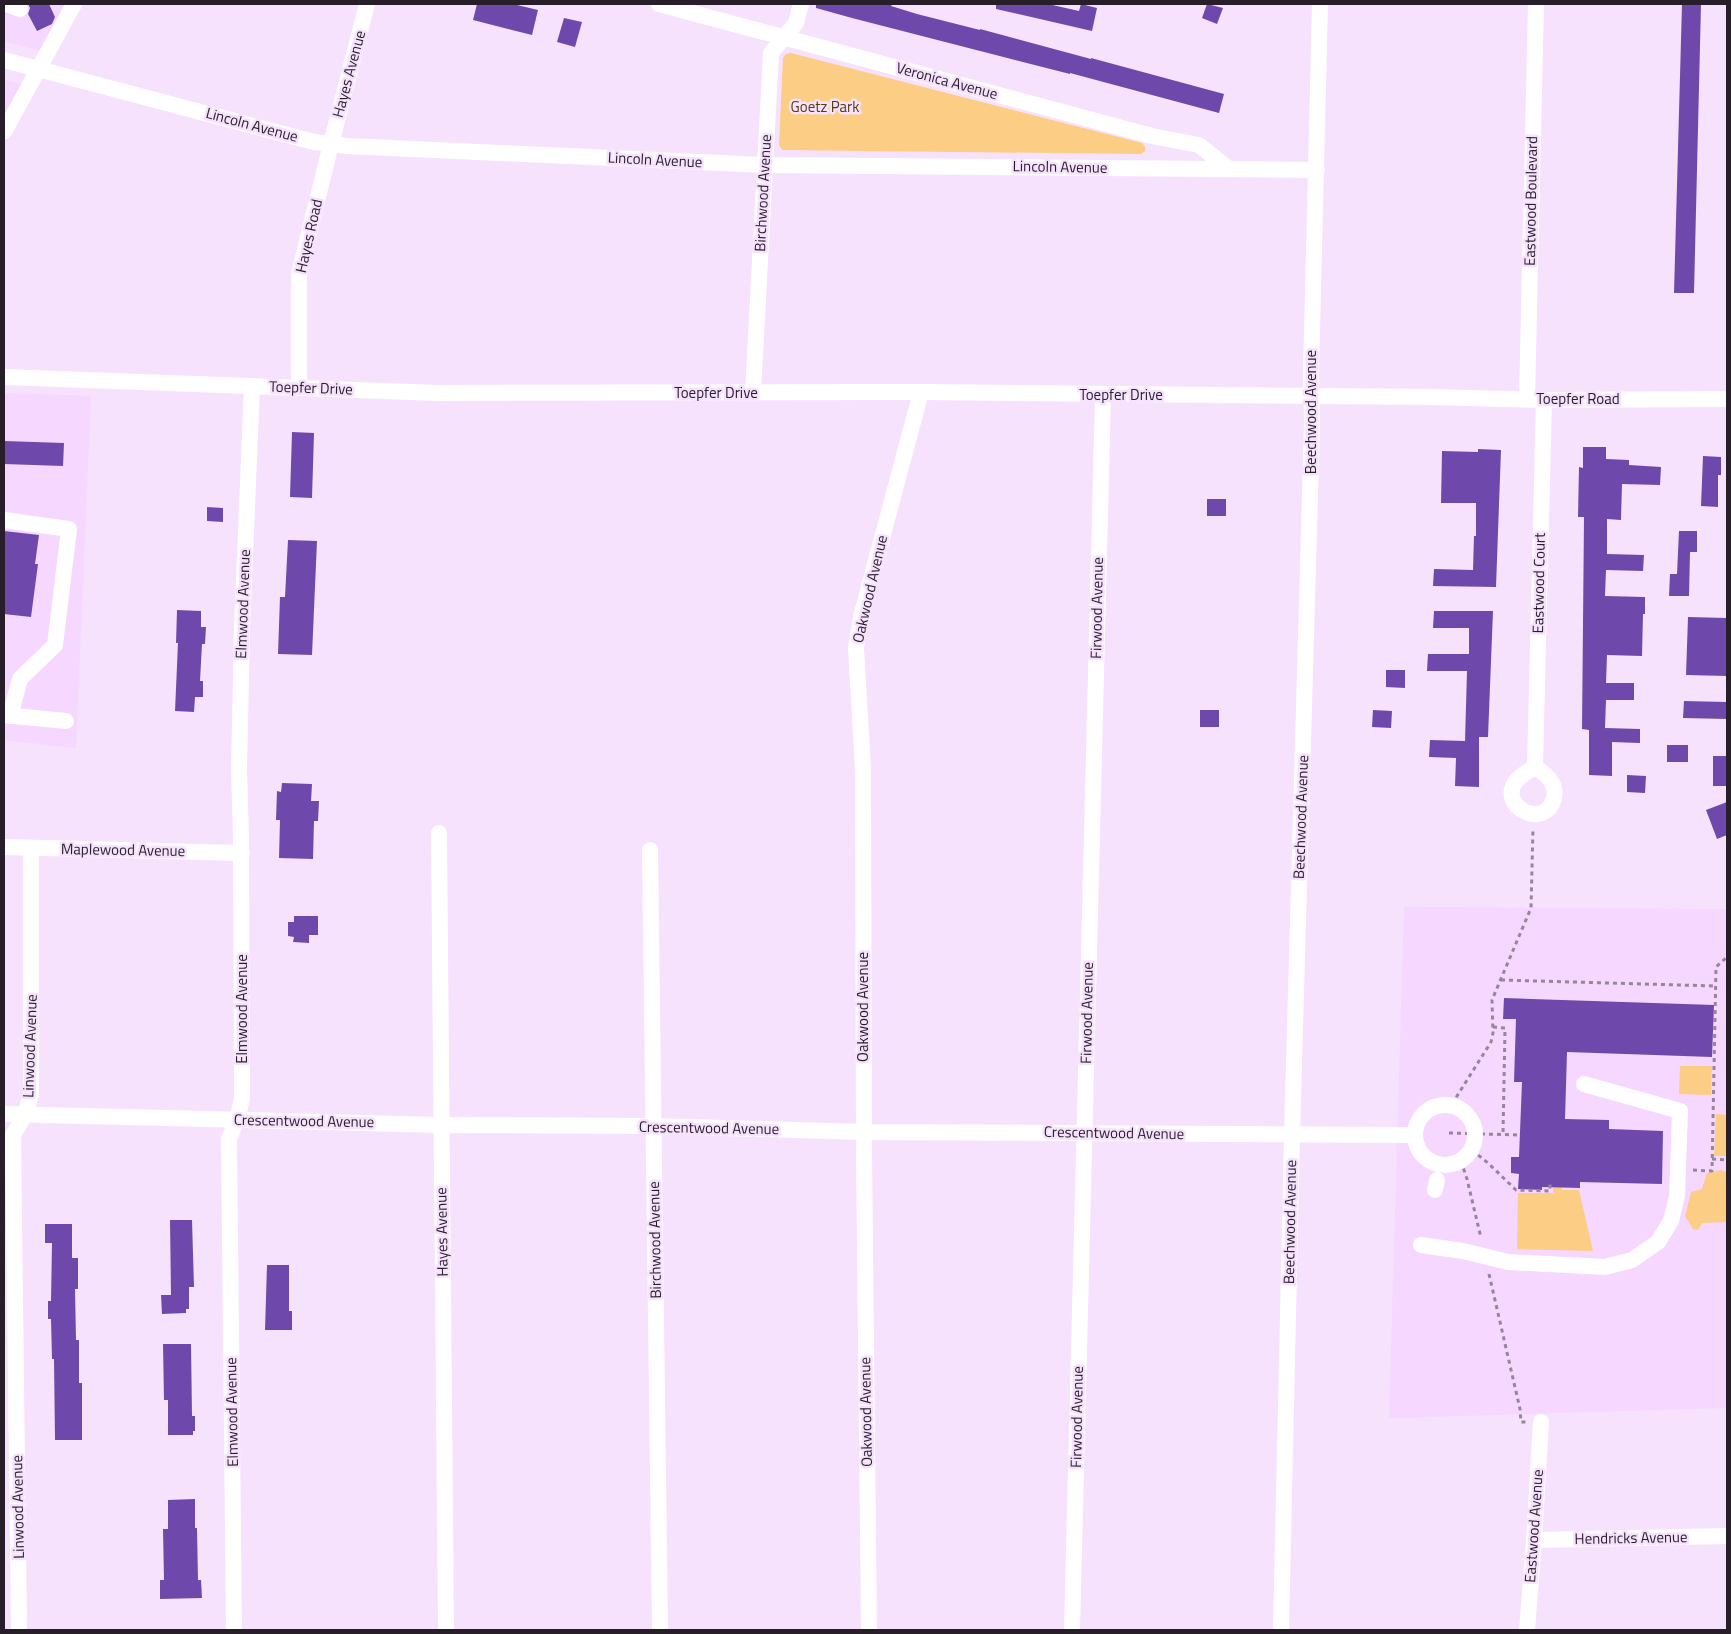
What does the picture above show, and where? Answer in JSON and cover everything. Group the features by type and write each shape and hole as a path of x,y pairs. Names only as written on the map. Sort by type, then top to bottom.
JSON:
{"street":[{"path":"4,132 74,4"},
{"name":"Hayes Avenue","path":"330,144 367,4"},
{"name":"Veronica Avenue","path":"659,4 1152,136 1199,145 1230,169"},
{"name":"Birchwood Avenue","path":"753,392 771,53 796,23 801,4"},
{"name":"Beechwood Avenue","path":"1281,1630 1292,1135 1312,453 1311,396 1320,4"},
{"name":"Eastwood Boulevard","path":"1526,399 1536,4"},
{"name":"Lincoln Avenue","path":"4,60 314,142 330,144 765,165 1317,170"},
{"name":"Hayes Road","path":"299,388 299,274 330,144"},
{"name":"Toepfer Drive","path":"4,377 438,393 921,392 1429,397"},
{"name":"Elmwood Avenue","path":"234,1630 229,1139 237,1120 242,1099 242,853 239,769 242,628 252,386"},
{"name":"Oakwood Avenue","path":"869,1630 864,1132 863,769 856,648 862,613 921,392"},
{"name":"Firwood Avenue","path":"1072,1630 1103,395"},
{"name":"Toepfer Road","path":"1429,397 1544,400 1727,400"},
{"name":"Eastwood Court","path":"1535,767 1544,400"},
{"path":"4,520 70,529 55,645 20,679 7,716 66,721"},
{"name":"Hayes Avenue","path":"439,833 446,1630"},
{"name":"Maplewood Avenue","path":"4,847 242,853"},
{"name":"Linwood Avenue","path":"19,1630 13,1135 25,1114 31,1094 31,848"},
{"name":"Birchwood Avenue","path":"650,850 660,1630"},
{"path":"1421,1245 1508,1262 1604,1267 1632,1260 1658,1242 1671,1221 1677,1196 1680,1110 1584,1084"},
{"path":"1438,1104 1452,1104 1465,1110 1474,1121 1476,1133 1466,1156 1452,1165 1439,1165 1426,1159 1418,1148 1414,1135 1418,1121 1426,1110 1438,1104"},
{"name":"Crescentwood Avenue","path":"4,1114 441,1125 654,1126 864,1132 1414,1135"},
{"name":"Eastwood Avenue","path":"1527,1630 1541,1422"},
{"name":"Hendricks Avenue","path":"1534,1540 1727,1536"}],"path":[{"path":"1452,1104 1491,1042 1493,1027 1492,1000 1531,908 1533,822"},
{"path":"1678,1170 1712,1171 1716,967 1727,958"},
{"path":"1501,980 1716,986"},
{"path":"1493,1027 1505,1028 1503,1134"},
{"path":"1449,1133 1520,1135"},
{"path":"1541,1422 1521,1422 1520,1408 1467,1179 1466,1156 1486,1161 1516,1190 1550,1191 1550,1181"},
{"path":"1712,1159 1727,1160"}],"shaded area":[{"path":"4,4 66,4 40,51 4,41"},
{"path":"4,80 35,88 4,146"},
{"path":"4,393 91,396 76,748 4,740"},
{"path":"1404,907 1727,909 1727,1408 1389,1418"}],"green space":[{"name":"Goetz Park","path":"791,53 1142,143 1145,151 1141,154 782,150 779,145 783,58 786,54"},
{"path":"1680,1066 1712,1066 1711,1095 1679,1094"},
{"path":"1716,1114 1727,1115 1727,1156 1714,1156"},
{"path":"1721,1170 1727,1172 1727,1222 1702,1223 1698,1230 1693,1229 1685,1216 1691,1192 1702,1189 1707,1173"},
{"path":"1553,1183 1562,1184 1562,1190 1579,1190 1593,1251 1517,1249 1518,1193 1553,1193"}],"building":[{"path":"28,4 49,4 55,17 52,24 37,31 28,14 30,8"},
{"path":"477,4 513,4 538,10 532,35 473,20"},
{"path":"816,4 892,4 891,6 917,14 1224,94 1219,113 852,18 816,8"},
{"path":"996,4 1048,4 1079,11 1081,4 1097,8 1092,31 996,9"},
{"path":"1207,4 1223,8 1217,24 1202,18"},
{"path":"1682,4 1701,4 1694,293 1674,293"},
{"path":"564,18 582,22 575,47 557,42"},
{"path":"292,432 314,433 312,498 290,497"},
{"path":"4,441 64,443 63,466 4,464"},
{"path":"1583,447 1606,447 1606,459 1629,460 1629,465 1661,467 1660,485 1622,484 1621,520 1607,519 1607,554 1644,555 1643,571 1606,570 1605,596 1645,597 1642,656 1607,655 1606,683 1634,683 1634,700 1606,700 1605,728 1640,729 1640,743 1612,742 1612,776 1589,775 1589,730 1582,729 1584,517 1578,517 1579,467 1583,468"},
{"path":"1478,449 1501,450 1496,587 1433,586 1434,569 1473,570 1474,536 1476,536 1476,503 1441,503 1442,451 1478,452"},
{"path":"1703,456 1721,457 1721,475 1718,475 1718,507 1701,506"},
{"path":"1207,499 1226,499 1226,516 1207,516"},
{"path":"207,507 223,508 223,522 207,521"},
{"path":"4,531 39,535 35,564 38,564 31,617 4,614"},
{"path":"1679,531 1697,531 1697,552 1690,552 1689,596 1669,596 1670,574 1677,574"},
{"path":"288,540 317,541 312,655 278,654 280,597 285,597"},
{"path":"177,610 201,611 201,627 206,627 205,644 202,644 200,681 203,681 203,697 195,697 194,712 175,711 178,643 176,643"},
{"path":"1434,611 1493,611 1488,737 1479,737 1479,787 1455,786 1456,758 1429,757 1430,740 1465,741 1467,671 1427,671 1428,654 1469,654 1469,628 1433,628"},
{"path":"1688,617 1727,618 1727,676 1686,675"},
{"path":"1386,670 1405,670 1405,688 1386,687"},
{"path":"1684,701 1727,702 1727,719 1683,718"},
{"path":"1200,710 1219,710 1219,727 1200,727"},
{"path":"1373,710 1392,711 1391,728 1372,727"},
{"path":"1667,745 1688,745 1688,762 1667,762"},
{"path":"1713,756 1727,756 1727,786 1713,786"},
{"path":"1627,775 1646,776 1645,793 1627,792"},
{"path":"282,783 312,784 311,801 319,801 318,821 314,821 313,859 279,858 280,820 276,820 277,791 281,792"},
{"path":"1727,802 1727,835 1717,839 1706,810"},
{"path":"294,916 318,916 318,935 309,935 309,943 293,942 294,937 288,936 288,922 294,922"},
{"path":"1504,998 1714,1005 1712,1057 1567,1052 1565,1119 1609,1120 1609,1129 1663,1131 1662,1184 1580,1182 1580,1188 1542,1187 1542,1190 1518,1189 1519,1174 1511,1173 1511,1157 1519,1157 1522,1082 1514,1082 1516,1019 1503,1019"},
{"path":"170,1220 192,1220 194,1287 189,1287 189,1309 186,1309 186,1313 162,1314 161,1295 171,1295"},
{"path":"45,1224 72,1224 72,1258 78,1258 78,1289 75,1289 76,1340 79,1340 79,1383 82,1383 82,1440 55,1440 54,1359 52,1359 51,1319 48,1319 48,1301 51,1301 52,1243 45,1243"},
{"path":"267,1265 289,1265 289,1311 292,1311 292,1330 265,1330"},
{"path":"163,1344 191,1344 192,1416 195,1416 195,1431 193,1431 193,1435 168,1435 168,1400 164,1400"},
{"path":"195,1499 198,1580 201,1580 202,1598 160,1599 160,1580 164,1580 163,1529 168,1529 168,1500"}]}
